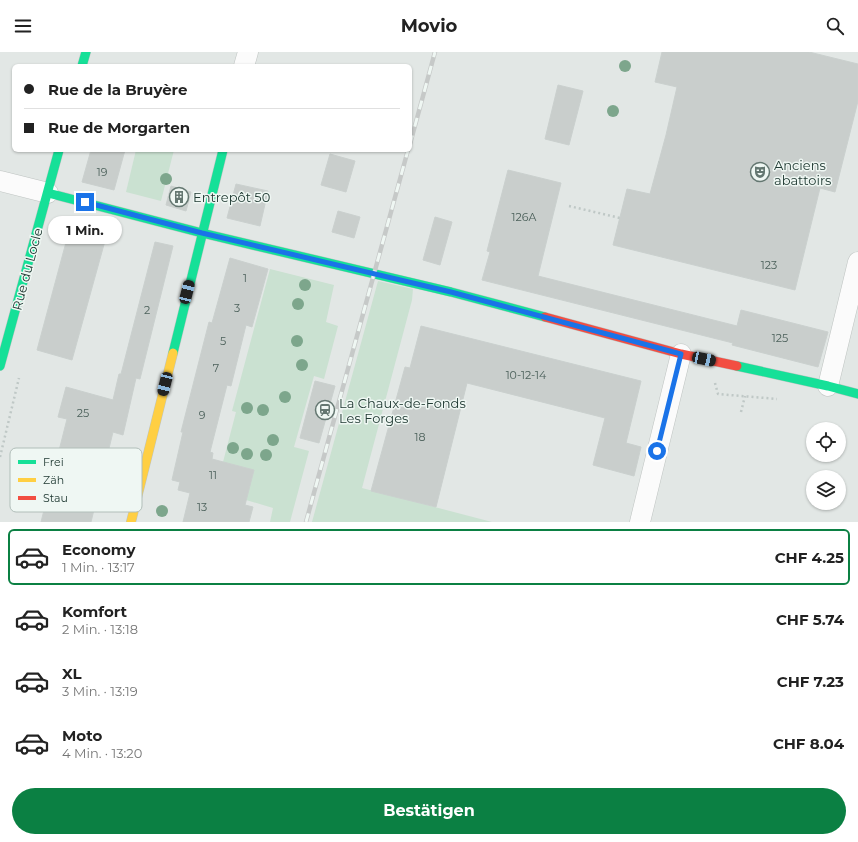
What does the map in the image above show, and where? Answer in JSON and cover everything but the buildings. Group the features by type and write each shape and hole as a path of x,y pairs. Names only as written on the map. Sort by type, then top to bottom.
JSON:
{"main road":[{"path":"83,64 86,52"},
{"name":"Rue du Locle","path":"0,366 58,152"},
{"path":"142,477 222,152"},
{"path":"48,193 202,233 451,292 681,354 858,394"},
{"path":"131,522 133,512"}],"street":[{"path":"245,64 248,52"},
{"path":"0,181 48,193"},
{"path":"828,386 858,262"},
{"path":"640,522 681,354"}],"path":[{"path":"569,206 620,218"},
{"path":"0,457 20,374"},
{"path":"718,394 784,399"},
{"path":"741,412 745,396"}],"green space":[{"path":"136,152 173,152 161,201 126,192"},
{"path":"270,269 334,285 326,322 338,326 324,379 314,376 294,447 309,451 290,522 270,522 273,508 246,500 254,470 223,462 236,412 232,411"},
{"path":"378,281 413,289 412,300 362,488 492,522 312,522"}],"railway":[{"path":"412,137 435,52"},
{"path":"306,522 407,152"}],"traffic: fast":[{"path":"83,64 86,52"},
{"path":"0,366 58,152"},
{"path":"173,353 223,152"},
{"path":"48,193 202,233 451,292 545,317"},
{"path":"737,366 858,394"}],"traffic: slow":[{"path":"142,478 173,353"},
{"path":"131,522 133,512"}],"traffic: jam":[{"path":"545,317 681,354 737,366"}],"place":[{"name":"Anciens abattoirs","path":"760,172"},
{"name":"Entrepôt 50","path":"179,197"},
{"name":"La Chaux-de-Fonds Les Forges","path":"325,410"}],"route":[{"path":"85,202 202,233 451,292 681,354 657,451"}]}
